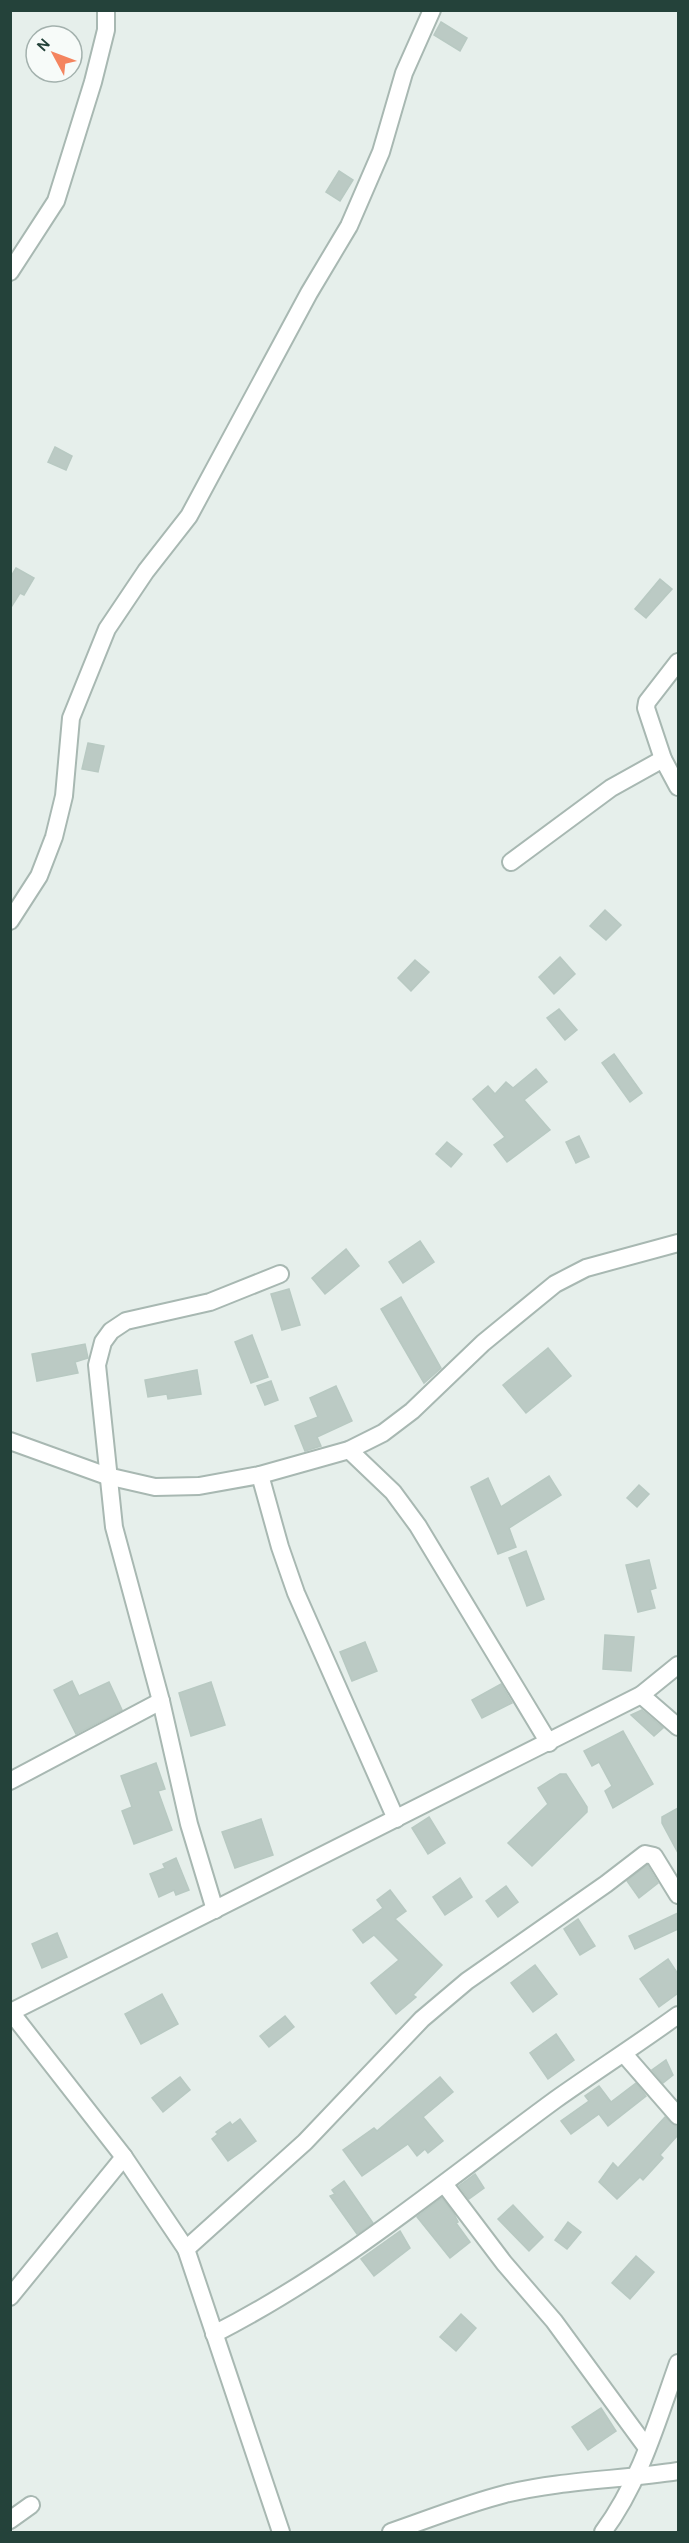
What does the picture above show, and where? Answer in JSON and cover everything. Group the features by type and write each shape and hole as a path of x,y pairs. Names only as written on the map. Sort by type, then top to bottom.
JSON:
{"street":[{"path":"10,272 56,201 93,82 106,30 106,10"},
{"path":"10,921 39,876 54,837 64,796 71,718 107,629 146,570 189,516 309,293 348,226 381,152 404,73 432,10"},
{"path":"678,662 647,702 646,708 663,759 678,787"},
{"path":"511,862 611,788 663,759"},
{"path":"10,1441 107,1476 155,1487 199,1486 260,1475 349,1450 383,1433 412,1411 492,1336 555,1284 586,1268 678,1243"},
{"path":"215,1910 189,1824 161,1701 114,1527 97,1365 103,1342 111,1331 126,1320 210,1302 280,1274"},
{"path":"349,1450 393,1492 418,1526 549,1743"},
{"path":"260,1475 280,1547 296,1593 396,1819"},
{"path":"281,2532 186,2250 124,2157 11,2011 549,1743 641,1695 678,1665"},
{"path":"641,1695 678,1727"},
{"path":"10,1781 161,1701"},
{"path":"186,2250 305,2142 422,2019 483,1969 606,1884 645,1854 654,1856 678,1895"},
{"path":"214,2334 261,2310 310,2280 445,2185 555,2100 678,2015"},
{"path":"624,2054 678,2116"},
{"path":"10,2297 124,2157"},
{"path":"445,2185 504,2263 554,2321 647,2448"},
{"path":"603,2532 628,2496 637,2477 678,2363"},
{"path":"391,2532 505,2494 598,2478 637,2477 678,2471"},
{"path":"10,2520 32,2505"}],"building":[{"path":"441,22 467,38 460,51 434,35"},
{"path":"339,171 353,180 340,201 326,192"},
{"path":"55,447 72,456 66,470 48,462"},
{"path":"16,568 34,578 24,595 20,593 10,609 10,578"},
{"path":"660,579 672,589 646,618 635,609"},
{"path":"88,743 104,746 98,772 82,769"},
{"path":"605,910 621,925 606,940 590,926"},
{"path":"560,957 575,974 554,994 539,977"},
{"path":"415,960 429,972 411,991 398,978"},
{"path":"559,1009 577,1030 565,1040 547,1018"},
{"path":"614,1054 642,1093 630,1102 602,1063"},
{"path":"536,1069 547,1082 524,1100 550,1130 507,1162 494,1145 505,1137 473,1099 488,1086 495,1094 506,1082 513,1088"},
{"path":"579,1136 589,1157 576,1163 566,1142"},
{"path":"447,1142 462,1154 451,1167 436,1154"},
{"path":"420,1241 434,1262 403,1283 389,1262"},
{"path":"346,1249 359,1266 325,1294 312,1278"},
{"path":"289,1289 300,1325 282,1330 271,1294"},
{"path":"401,1297 441,1368 424,1383 381,1309"},
{"path":"252,1335 268,1377 251,1383 235,1342"},
{"path":"85,1344 88,1358 75,1362 78,1373 37,1381 32,1354"},
{"path":"548,1348 571,1376 526,1413 503,1385"},
{"path":"197,1370 201,1394 168,1399 167,1394 148,1397 145,1380"},
{"path":"271,1381 278,1400 265,1405 257,1386"},
{"path":"336,1386 352,1421 317,1437 321,1446 305,1451 295,1426 318,1417 310,1398"},
{"path":"549,1476 561,1495 509,1528 516,1547 498,1554 471,1487 488,1478 501,1507"},
{"path":"639,1485 649,1494 637,1507 627,1498"},
{"path":"526,1551 544,1599 527,1606 509,1558"},
{"path":"649,1560 656,1588 650,1590 655,1608 638,1612 626,1565"},
{"path":"605,1635 634,1637 631,1671 603,1669"},
{"path":"365,1642 377,1671 352,1681 340,1652"},
{"path":"72,1681 79,1696 109,1682 122,1710 76,1734 54,1690"},
{"path":"211,1682 225,1725 191,1736 179,1693"},
{"path":"501,1684 512,1703 482,1718 472,1700"},
{"path":"642,1710 663,1728 654,1736 631,1715"},
{"path":"623,1731 653,1784 613,1808 605,1791 612,1786 599,1762 592,1766 584,1751"},
{"path":"156,1763 165,1789 158,1791 172,1830 134,1844 122,1811 132,1807 121,1776"},
{"path":"560,1774 566,1774 587,1807 587,1812 532,1866 508,1843 548,1804 538,1788"},
{"path":"678,1808 678,1853 662,1823 662,1817"},
{"path":"429,1817 445,1843 428,1854 412,1828"},
{"path":"261,1819 273,1855 235,1868 222,1832"},
{"path":"176,1858 189,1890 176,1895 174,1890 159,1897 150,1874 165,1868 163,1864"},
{"path":"647,1865 658,1883 639,1898 627,1881"},
{"path":"460,1878 472,1897 445,1915 433,1897"},
{"path":"506,1886 518,1902 498,1917 486,1901"},
{"path":"390,1890 406,1911 395,1919 442,1965 413,1995 416,1997 396,2014 371,1983 399,1960 374,1935 363,1943 353,1930 383,1908 377,1900"},
{"path":"678,1913 678,1929 635,1949 629,1936"},
{"path":"578,1919 595,1946 580,1955 564,1929"},
{"path":"57,1933 67,1957 42,1968 32,1944"},
{"path":"668,1959 678,1974 678,1993 659,2007 640,1979"},
{"path":"535,1965 557,1994 533,2012 511,1983"},
{"path":"162,1994 178,2024 141,2044 125,2014"},
{"path":"285,2016 294,2027 269,2047 260,2036"},
{"path":"556,2034 574,2060 548,2079 530,2053"},
{"path":"666,2060 673,2075 663,2083 652,2070"},
{"path":"180,2077 190,2090 163,2112 152,2098"},
{"path":"440,2077 453,2092 423,2117 443,2141 428,2153 425,2149 417,2156 408,2144 362,2176 343,2150 374,2128 377,2131"},
{"path":"636,2083 646,2096 608,2126 599,2114 571,2134 561,2121 589,2101 585,2096 599,2086 611,2102"},
{"path":"665,2117 678,2128 678,2135 660,2155 663,2158 643,2180 640,2177 617,2199 599,2182 613,2163 618,2168"},
{"path":"240,2119 256,2141 228,2161 212,2139 218,2134 216,2132 230,2122 232,2125"},
{"path":"475,2174 484,2188 469,2199 459,2186"},
{"path":"344,2181 373,2223 357,2234 330,2196 335,2194 332,2190"},
{"path":"442,2198 470,2242 450,2258 417,2217"},
{"path":"513,2205 543,2237 529,2251 498,2219"},
{"path":"568,2222 581,2232 567,2249 555,2240"},
{"path":"400,2231 410,2248 374,2276 361,2259"},
{"path":"636,2256 654,2272 630,2299 612,2283"},
{"path":"461,2314 476,2328 456,2351 440,2337"},
{"path":"601,2408 616,2431 588,2450 572,2427"}]}
